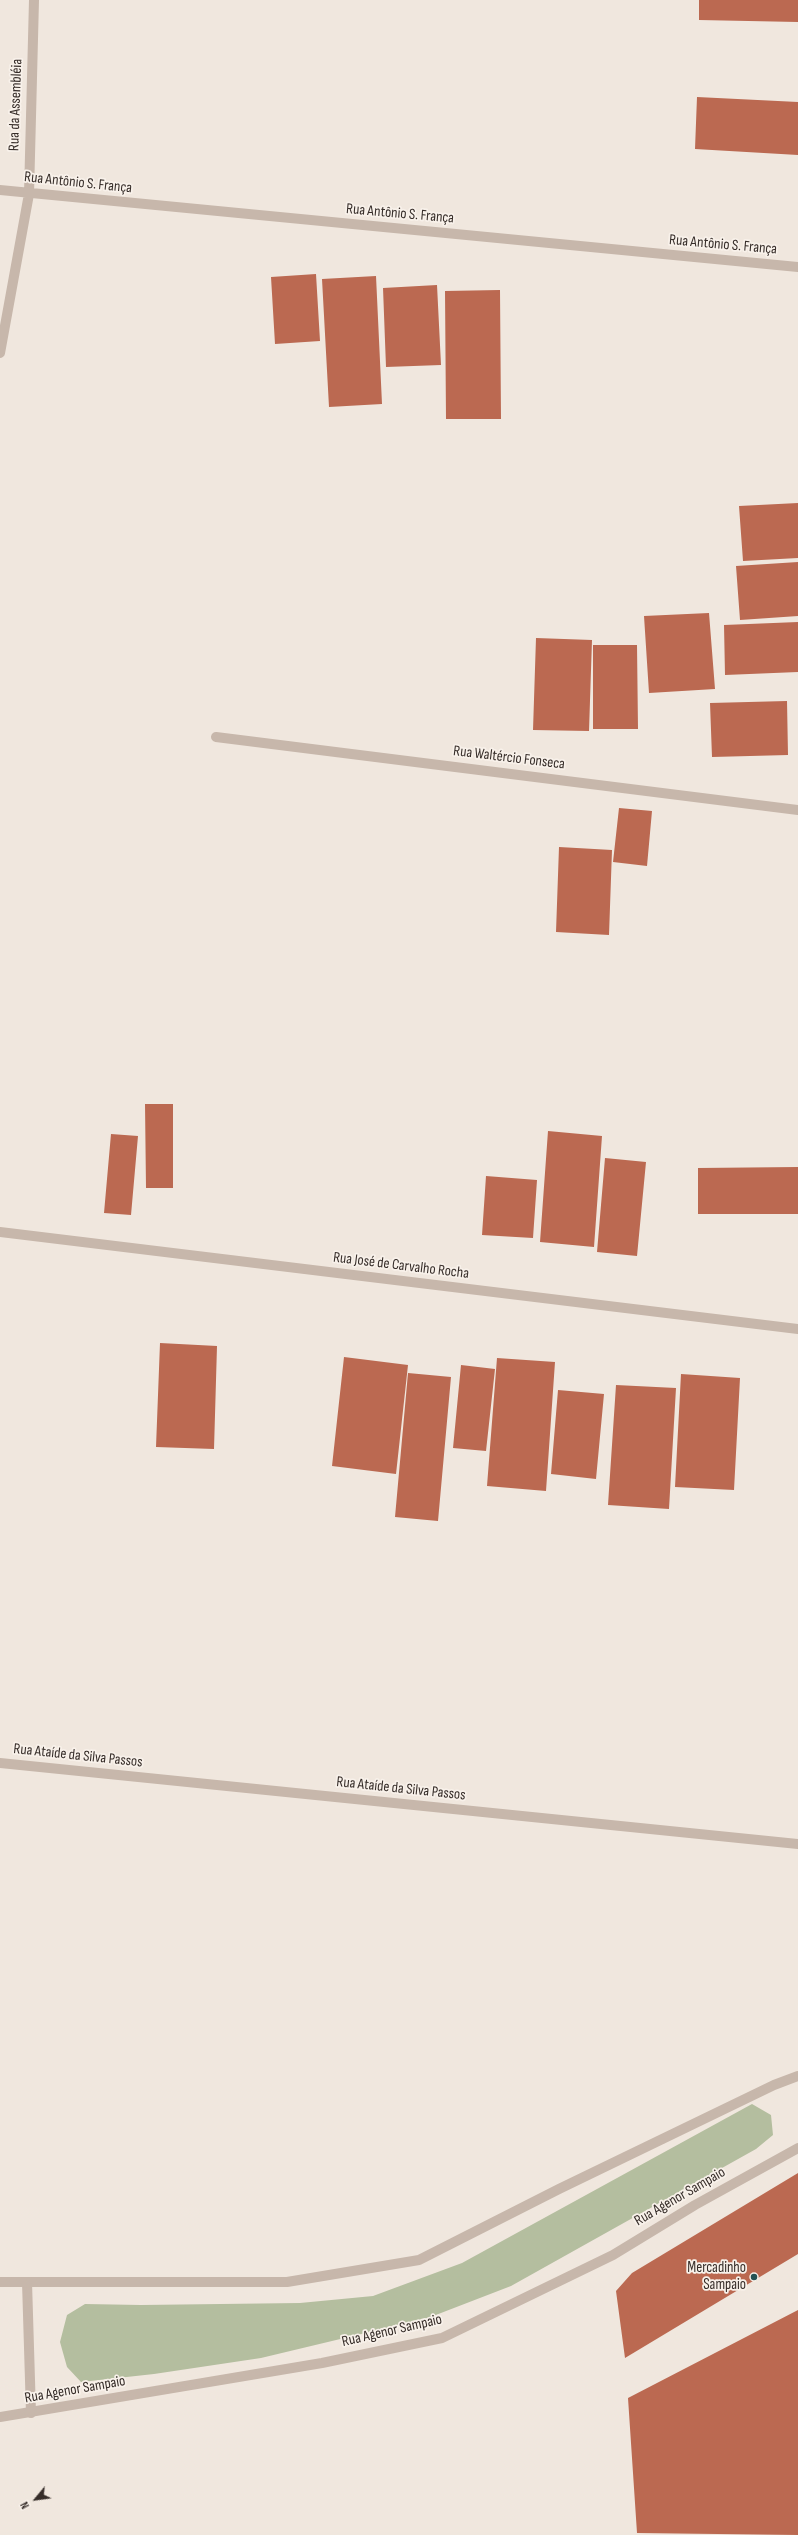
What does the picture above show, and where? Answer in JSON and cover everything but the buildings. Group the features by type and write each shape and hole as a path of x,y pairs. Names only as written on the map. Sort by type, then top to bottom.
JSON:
{"street":[{"name":"Rua da Assembléia","path":"0,353 29,194 34,0"},
{"name":"Rua Antônio S. França","path":"0,190 798,267"},
{"name":"Rua Waltércio Fonseca","path":"216,737 798,810"},
{"name":"Rua José de Carvalho Rocha","path":"0,1232 798,1329"},
{"name":"Rua Ataíde da Silva Passos","path":"0,1763 798,1844"},
{"path":"0,2282 287,2282 419,2260 559,2189 774,2085 798,2076"},
{"name":"Rua Agenor Sampaio","path":"0,2417 322,2363 442,2338 613,2255 695,2205 798,2148"},
{"path":"27,2282 31,2413"}],"green space":[{"path":"752,2104 771,2115 773,2135 756,2149 511,2286 428,2318 261,2358 154,2374 81,2382 67,2367 60,2342 67,2315 85,2304 141,2305 300,2303 373,2296 462,2263"}],"place":[{"name":"Mercadinho Sampaio","path":"754,2277"}]}
